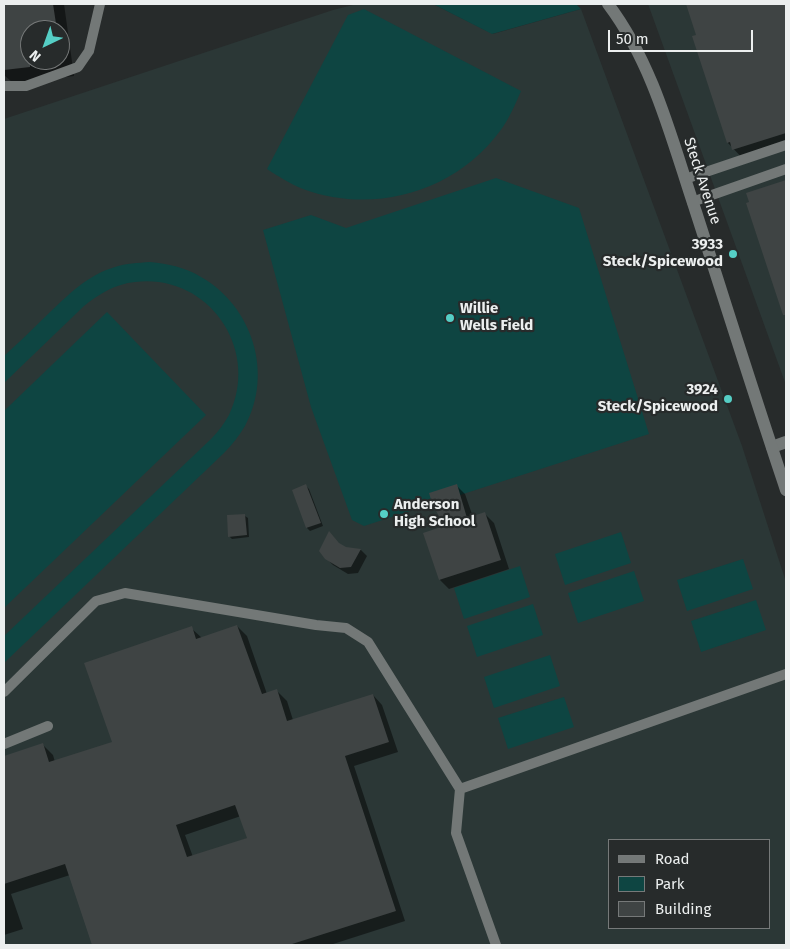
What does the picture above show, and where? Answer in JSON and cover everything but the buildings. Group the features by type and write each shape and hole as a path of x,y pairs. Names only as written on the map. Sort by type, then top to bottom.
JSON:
{"street":[{"name":"Steck Avenue","path":"608,4 633,42 650,78 685,179 786,490"},
{"path":"772,447 786,442"}],"lane":[{"path":"4,86 26,86 78,67 89,51 100,4"},
{"path":"685,179 786,145"},
{"path":"692,202 786,169"},
{"path":"4,692 96,601 125,593 316,625 346,628 368,642 460,789 456,834 496,945"},
{"path":"460,789 786,674"},
{"path":"4,744 48,726"}],"shaded area":[{"name":"Anderson High School","path":"357,4 433,4 493,34 581,9 742,446 786,582 786,945 4,945 4,119 333,10"},
{"path":"648,4 786,4 786,385"}],"green space":[{"path":"433,4 576,4 581,9 492,34"},
{"path":"364,9 521,91 509,117 482,152 460,169 437,183 411,193 385,198 357,199 330,196 303,189 267,169 348,15"},
{"name":"Willie Wells Field","path":"496,178 579,208 649,434 364,526 352,520 311,407 263,230 311,215 346,228"},
{"path":"150,262 176,266 201,277 219,290 233,305 245,323 253,342 258,384 254,406 243,430 233,444 4,663 4,636 211,439 229,415 237,390 238,365 233,342 221,320 205,303 185,290 161,282 128,283 114,287 95,297 4,383 4,356 78,287 95,275 115,267"},
{"path":"107,312 206,415 4,608 4,411"},
{"path":"621,532 631,563 565,585 555,554"},
{"path":"743,559 753,589 687,611 677,580"},
{"path":"520,566 530,597 464,619 454,588"},
{"path":"634,571 644,601 578,623 568,593"},
{"path":"756,600 766,630 701,652 691,621"},
{"path":"533,604 543,635 477,657 467,626"},
{"path":"550,655 560,686 494,708 484,677"},
{"path":"564,697 574,727 508,749 498,718"}],"place":[{"name":"3933 Steck/Spicewood","path":"733,254"},
{"name":"Willie Wells Field","path":"450,318"},
{"name":"3924 Steck/Spicewood","path":"728,399"},
{"name":"Anderson High School","path":"384,514"}]}
